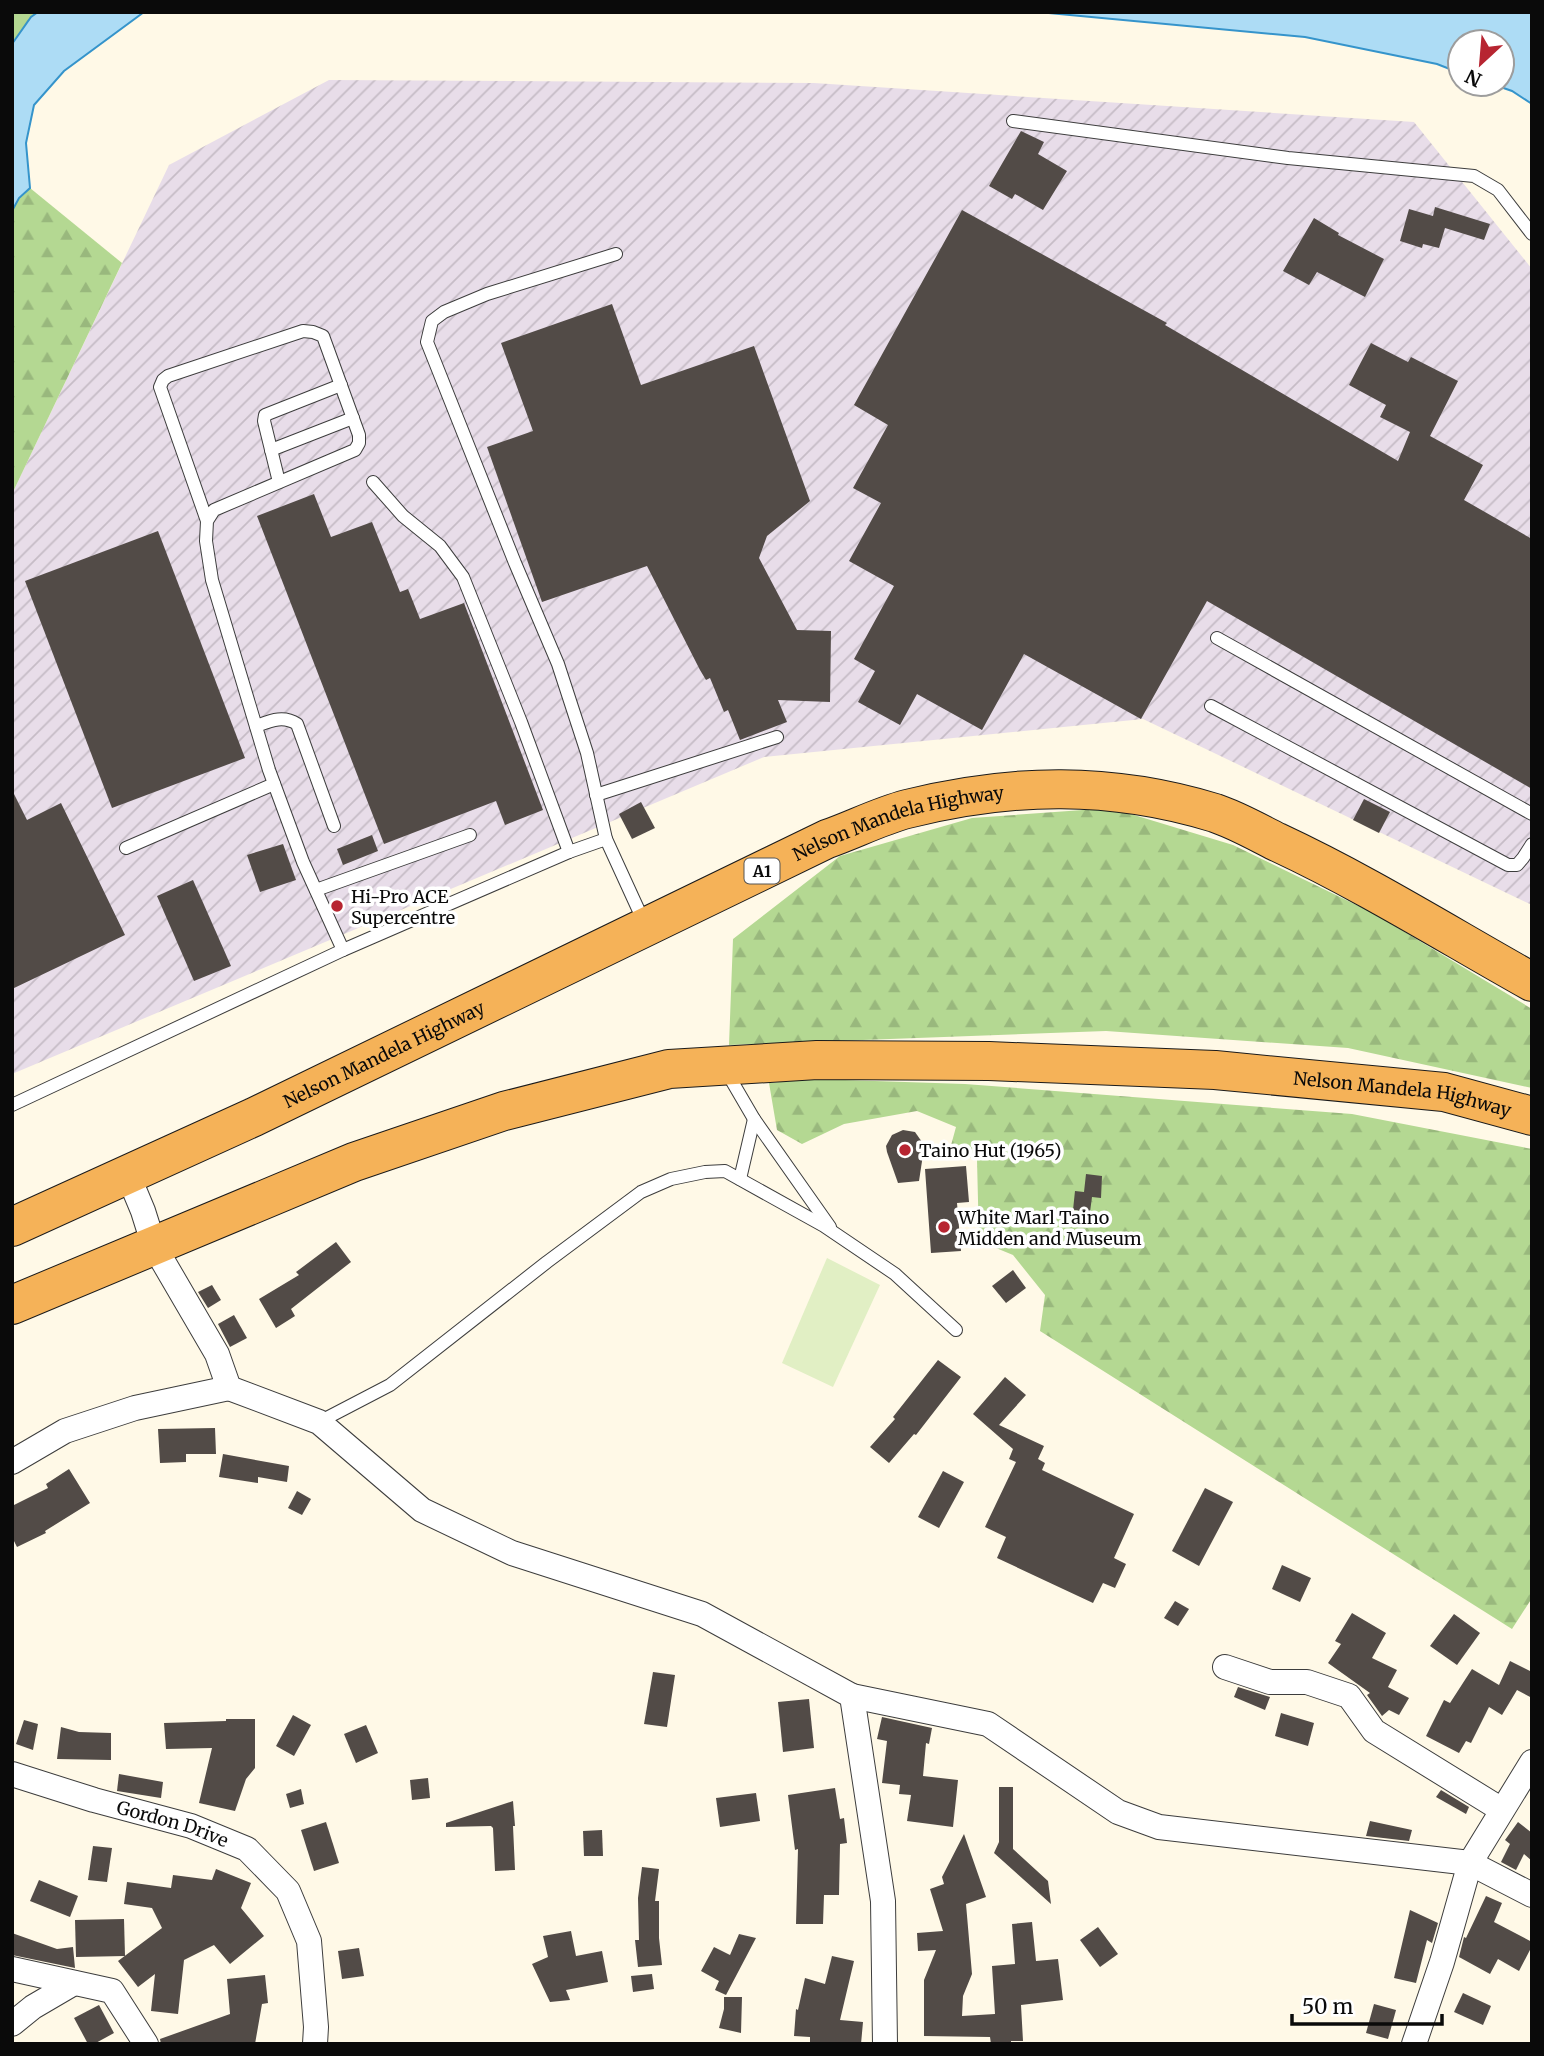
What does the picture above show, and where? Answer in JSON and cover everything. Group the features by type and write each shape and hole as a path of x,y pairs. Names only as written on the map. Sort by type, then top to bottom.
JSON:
{"highway":[{"name":"Nelson Mandela Highway","path":"12,1227 254,1116 827,839 905,810 966,798 1034,789 1092,789 1145,796 1217,814 1313,858 1532,982"},
{"name":"Nelson Mandela Highway","path":"12,1305 354,1162 504,1111 669,1069 817,1060 989,1060 1215,1070 1444,1092 1532,1116"}],"street":[{"path":"128,1175 154,1246 217,1354 229,1388"},
{"path":"12,1462 65,1431 135,1408 229,1388 319,1422 422,1510 512,1553 702,1614 852,1696 988,1724 1118,1812 1159,1827 1469,1863 1532,1895"},
{"path":"1225,1667 1270,1682 1307,1682 1349,1696 1374,1731 1502,1810"},
{"path":"852,1696 883,1901 885,2044"},
{"path":"1414,2044 1442,1962 1469,1863 1532,1762"},
{"name":"Gordon Drive","path":"12,1774 191,1826 247,1849 288,1891 309,1941 315,2044"},
{"path":"12,1969 112,1991 146,2044"},
{"path":"12,2024 33,2007 74,1983"}],"lane":[{"path":"1013,121 1288,158 1474,176 1498,190 1532,233"},
{"path":"616,254 487,294 444,312 432,321 427,342 558,664 587,753 606,839 646,926"},
{"path":"207,521 214,510 355,450 359,435 323,336 303,331 164,378 160,387 207,521 206,541 212,580 274,784 303,862 343,950"},
{"path":"279,482 264,421 265,415 341,385"},
{"path":"271,450 353,418"},
{"path":"373,482 402,516 440,546 463,577 569,852"},
{"path":"1217,638 1532,814"},
{"path":"1211,706 1508,864 1517,865 1532,844"},
{"path":"256,726 278,719 290,719 297,724 334,826"},
{"path":"596,795 777,737"},
{"path":"126,848 274,784"},
{"path":"316,890 470,835"},
{"path":"12,1105 343,950 569,852 606,839"},
{"path":"722,1065 754,1119 834,1232"},
{"path":"740,1179 754,1119"},
{"path":"319,1422 390,1385 641,1192 671,1179 705,1172 725,1171 834,1232 895,1274 956,1330"}],"shaded area":[{"path":"329,80 814,83 1414,122 1532,269 1532,905 1143,719 764,757 12,1074 12,494 169,165"}],"green space":[{"path":"12,12 38,12 31,17 12,44"},
{"path":"30,188 122,263 12,494 12,211 19,198"},
{"path":"1111,808 1233,845 1375,914 1532,1009 1532,1088 1348,1048 1106,1031 729,1045 733,939 840,856 972,818"},
{"path":"815,1079 965,1084 1352,1114 1532,1149 1532,1598 1512,1629 1040,1331 1045,1295 1013,1255 979,1241 977,1160 950,1149 956,1127 917,1111 844,1124 802,1144 777,1130 769,1083"},
{"path":"827,1258 880,1285 833,1387 782,1363"}],"water":[{"path":"38,12 144,12 64,71 34,105 26,143 30,188 19,198 12,211 12,44 31,17"},
{"path":"1038,12 1532,12 1532,104 1516,94 1516,28 1446,28 1446,68 1305,37"}],"building":[{"path":"1021,131 1044,142 1038,154 1067,171 1043,210 1015,194 1012,199 989,186"},
{"path":"1435,207 1490,224 1484,240 1445,228 1439,248 1423,244 1422,248 1400,241 1409,209 1433,216"},
{"path":"962,210 1167,323 1165,325 1398,461 1410,432 1380,417 1386,405 1349,385 1371,343 1408,362 1411,357 1458,381 1430,436 1483,465 1464,500 1532,539 1532,789 1207,601 1141,719 1024,654 982,730 917,694 900,725 858,702 875,671 854,659 894,586 849,561 881,503 853,488 888,425 854,405"},
{"path":"1314,218 1339,233 1338,235 1384,259 1365,297 1317,272 1309,285 1283,271"},
{"path":"612,304 641,385 754,346 810,501 767,536 759,558 797,630 831,631 830,702 778,700 787,722 740,740 728,710 724,712 710,678 706,680 700,670 647,566 542,602 487,447 533,431 501,343"},
{"path":"314,494 331,537 372,522 400,592 408,589 420,619 464,603 543,810 505,825 496,801 384,844 257,516"},
{"path":"158,531 245,758 112,808 25,581"},
{"path":"12,790 27,820 61,803 125,935 12,989"},
{"path":"1364,799 1390,812 1379,833 1353,820"},
{"path":"641,802 655,828 632,839 619,814"},
{"path":"372,835 378,851 343,865 337,849"},
{"path":"283,844 296,880 260,892 247,855"},
{"path":"193,880 231,966 194,981 157,896"},
{"name":"Taino Hut (1965)","path":"903,1130 915,1132 924,1148 919,1181 898,1183 887,1152 886,1146 892,1135"},
{"name":"White Marl Taino Midden and Museum","path":"966,1166 969,1202 957,1203 961,1251 931,1253 925,1169"},
{"path":"1086,1174 1102,1176 1101,1198 1092,1197 1090,1212 1073,1210 1075,1191 1084,1192"},
{"path":"336,1242 351,1262 291,1309 295,1316 276,1328 259,1299 299,1275 296,1272"},
{"path":"1013,1270 1026,1288 1006,1303 992,1286"},
{"path":"212,1285 221,1300 208,1308 198,1292"},
{"path":"234,1315 247,1338 230,1347 218,1324"},
{"path":"938,1360 961,1377 916,1435 914,1434 889,1463 870,1447 895,1419 893,1417"},
{"path":"1005,1377 1026,1395 999,1425 1044,1446 1038,1459 1045,1463 1042,1470 1134,1514 1114,1558 1126,1564 1115,1588 1103,1583 1093,1603 997,1558 1006,1537 985,1527 1016,1462 1009,1459 1013,1449 973,1414"},
{"path":"215,1428 216,1454 186,1454 186,1462 160,1463 158,1429"},
{"path":"223,1454 289,1466 287,1482 258,1477 258,1483 219,1477"},
{"path":"69,1469 90,1503 45,1531 46,1533 17,1547 12,1537 12,1506 48,1488 46,1484"},
{"path":"943,1471 964,1482 939,1528 918,1517"},
{"path":"1205,1488 1233,1502 1199,1566 1172,1551"},
{"path":"297,1491 311,1499 302,1515 288,1508"},
{"path":"1282,1565 1311,1578 1300,1602 1272,1589"},
{"path":"1175,1601 1189,1609 1178,1626 1164,1618"},
{"path":"1352,1613 1386,1633 1372,1658 1397,1670 1388,1687 1409,1698 1399,1715 1389,1710 1382,1716 1367,1695 1370,1693 1328,1663 1341,1644 1335,1641"},
{"path":"1454,1614 1480,1633 1457,1665 1430,1646"},
{"path":"1510,1661 1532,1672 1532,1698 1517,1690 1502,1715 1489,1707 1471,1743 1466,1741 1459,1753 1426,1736 1444,1700 1450,1703 1472,1669 1499,1685"},
{"path":"653,1672 675,1675 667,1727 644,1724"},
{"path":"1238,1687 1270,1697 1265,1710 1234,1697"},
{"path":"809,1699 814,1748 783,1752 778,1702"},
{"path":"1281,1713 1314,1723 1308,1746 1275,1736"},
{"path":"293,1715 311,1725 294,1756 276,1746"},
{"path":"882,1717 932,1728 929,1744 926,1743 923,1776 958,1780 953,1827 907,1821 911,1795 899,1794 900,1785 882,1783 887,1741 877,1739"},
{"path":"255,1719 255,1768 246,1779 235,1811 199,1803 212,1748 166,1749 164,1723"},
{"path":"24,1720 38,1724 33,1750 16,1744"},
{"path":"366,1725 378,1753 356,1763 344,1734"},
{"path":"61,1727 79,1732 111,1733 111,1760 57,1759"},
{"path":"119,1774 163,1782 161,1798 117,1791"},
{"path":"428,1778 430,1798 412,1800 410,1780"},
{"path":"999,1787 1013,1787 1013,1849 1048,1881 1051,1904 994,1853 999,1842"},
{"path":"835,1788 840,1819 844,1818 847,1843 840,1844 839,1895 824,1895 823,1924 796,1924 798,1849 795,1850 788,1795"},
{"path":"301,1789 304,1804 290,1808 286,1794"},
{"path":"1441,1790 1469,1807 1466,1814 1436,1797"},
{"path":"756,1793 760,1821 720,1827 716,1798"},
{"path":"513,1801 515,1870 495,1871 491,1826 446,1827 446,1823"},
{"path":"1370,1821 1412,1830 1409,1841 1366,1836"},
{"path":"326,1822 339,1863 314,1871 301,1830"},
{"path":"1518,1822 1532,1833 1532,1861 1524,1854 1516,1870 1501,1862 1510,1844 1505,1840"},
{"path":"602,1830 603,1856 584,1856 583,1831"},
{"path":"964,1834 986,1897 966,1904 972,1974 963,1996 962,2016 995,2014 992,1966 1015,1964 1012,1924 1032,1922 1036,1961 1058,1959 1063,2000 1021,2005 1023,2041 991,2044 990,2037 924,2036 924,1980 936,1950 918,1951 917,1933 943,1931 930,1889 944,1884 942,1877"},
{"path":"93,1846 112,1848 107,1882 88,1880"},
{"path":"642,1867 659,1869 655,1901 659,1901 662,1965 638,1967 635,1940 639,1940 638,1898"},
{"path":"216,1869 251,1883 241,1908 264,1936 230,1964 214,1945 184,1960 178,2014 151,2011 155,1974 138,1987 118,1961 162,1928 152,1908 124,1904 127,1882 171,1888 173,1875 212,1880"},
{"path":"39,1880 78,1896 70,1917 30,1901"},
{"path":"1486,1896 1502,1903 1494,1922 1532,1942 1519,1971 1498,1959 1490,1974 1459,1957 1464,1937 1466,1938"},
{"path":"1410,1910 1438,1923 1432,1943 1427,1940 1416,1983 1394,1978"},
{"path":"124,1919 125,1956 76,1957 75,1920"},
{"path":"1098,1927 1118,1954 1100,1967 1080,1940"},
{"path":"571,1931 576,1956 602,1951 608,1982 566,1990 570,2000 550,2002 532,1964 548,1957 543,1936"},
{"path":"12,1933 57,1949 73,1947 75,1968 12,1955"},
{"path":"739,1934 756,1938 726,1995 715,1990 719,1981 701,1971 714,1947 730,1955"},
{"path":"359,1948 364,1976 342,1979 338,1951"},
{"path":"832,1956 854,1961 840,2020 863,2022 861,2044 810,2044 810,2037 794,2036 796,2009 798,2010 805,1978 825,1984"},
{"path":"652,1974 654,1989 633,1992 631,1976"},
{"path":"265,1975 268,2003 262,2004 255,2044 161,2044 160,2039 230,2014 227,1979"},
{"path":"1463,1993 1491,2006 1483,2025 1454,2012"},
{"path":"724,1997 742,1997 741,2033 719,2028"},
{"path":"1374,2004 1396,2010 1388,2039 1366,2033"},
{"path":"99,2005 114,2033 94,2044 88,2044 74,2018"}],"place":[{"name":"Hi-Pro ACE Supercentre","path":"337,906"},
{"name":"Taino Hut (1965)","path":"905,1150"},
{"name":"White Marl Taino Midden and Museum","path":"944,1227"}]}
